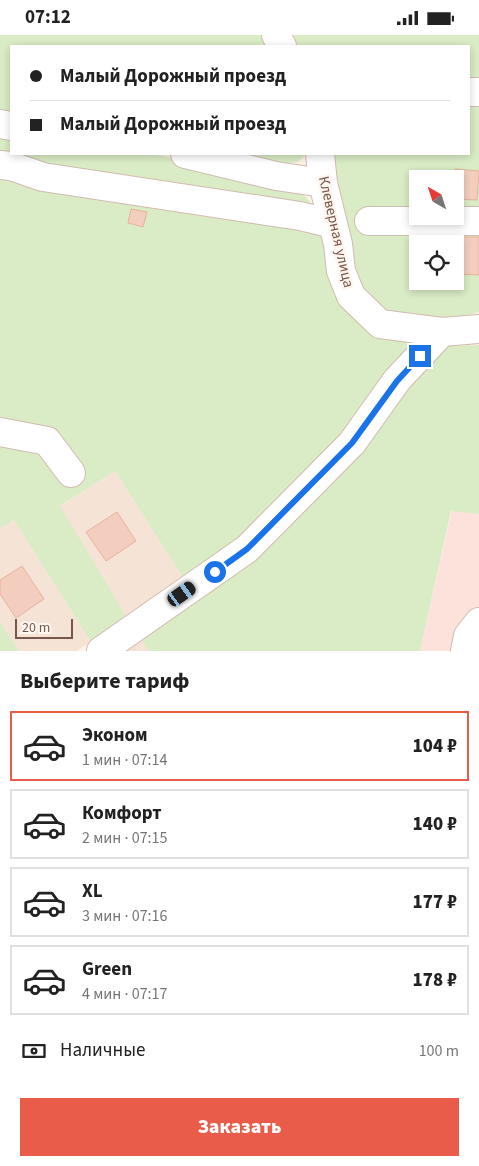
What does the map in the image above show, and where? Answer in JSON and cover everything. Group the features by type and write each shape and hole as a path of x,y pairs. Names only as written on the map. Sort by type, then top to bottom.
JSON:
{"street":[{"path":"189,155 276,176 323,183"},
{"name":"Клеверная улица","path":"320,155 323,183 333,224 341,271 351,296 380,324 442,332 479,329"},
{"path":"0,165 11,166 43,177 300,216 333,224"},
{"path":"369,221 479,221"},
{"path":"101,651 247,549 352,443 397,381 442,332"},
{"path":"0,432 47,441 71,473"},
{"path":"465,651 468,636 479,623"}],"shaded area":[{"path":"115,471 182,576 126,616 59,507"},
{"path":"452,510 479,514 479,651 420,651"},
{"path":"14,520 91,642 76,651 19,651 0,622 0,528"},
{"path":"138,634 149,651 112,651"}],"green space":[{"path":"0,35 270,35 275,45 10,45 10,115 0,114"},
{"path":"288,35 479,35 479,312 443,322 388,318 359,292 328,155 470,155 470,45 293,45"},
{"path":"0,131 10,133 10,155 157,155 276,180 298,188 316,209 334,272 417,341 344,435 241,537 182,576 115,471 60,506 126,616 91,642 14,520 0,528"},
{"path":"239,155 305,155 298,162 280,164"},
{"path":"479,345 479,514 451,511 420,651 149,651 138,634 424,365 448,346"},
{"path":"0,622 19,651 0,651"}],"building":[{"path":"455,169 479,171 477,200 464,199 464,170"},
{"path":"131,209 147,212 143,227 128,223"},
{"path":"464,237 479,237 479,275 464,274"},
{"path":"117,512 136,541 106,561 86,532"},
{"path":"22,566 44,599 16,618 0,594 0,580"}],"route":[{"path":"215,572 247,549 352,443 397,381 420,356"}]}
